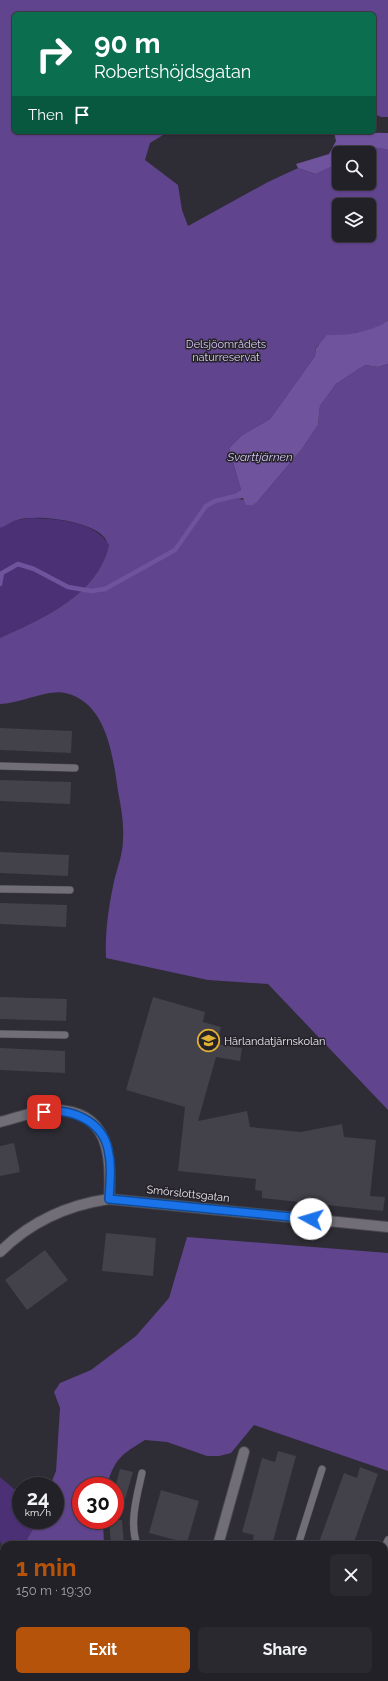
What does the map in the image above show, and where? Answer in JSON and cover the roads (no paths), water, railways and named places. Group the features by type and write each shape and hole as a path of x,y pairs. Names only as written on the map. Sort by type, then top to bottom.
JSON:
{"street":[{"path":"0,1122 52,1110 76,1114 88,1120 103,1137 108,1148 111,1170 109,1199"},
{"name":"Smörslottsgatan","path":"0,1252 14,1238 47,1218 85,1202 109,1199 388,1227"},
{"path":"219,1541 244,1452"}],"lane":[{"path":"0,766 75,768"},
{"path":"0,889 70,890"},
{"path":"0,1034 65,1036"},
{"path":"299,1541 322,1469"},
{"path":"136,1541 134,1512 142,1473"}],"water":[{"path":"388,133 388,150 376,148 376,146 333,146 336,141 334,134"},
{"path":"332,148 332,166 316,174 298,168 296,164 329,154"},
{"name":"Svarttjärnen","path":"388,320 388,364 378,367 365,365 336,384 320,406 318,425 302,449 258,501 253,505 246,505 243,498 237,499 235,493 241,490 229,448 242,435 270,419 315,356 316,348 327,335 350,334 368,330 383,324"}],"waterway":[{"path":"0,584 2,573 18,564 34,569 68,587 91,591 105,589 175,550 206,506 215,501 236,496"}],"place":[{"name":"Härlandatjärnskolan","path":"209,1041"}],"park label":[{"name":"Delsjöområdets naturreservat","path":"226,350"}]}
